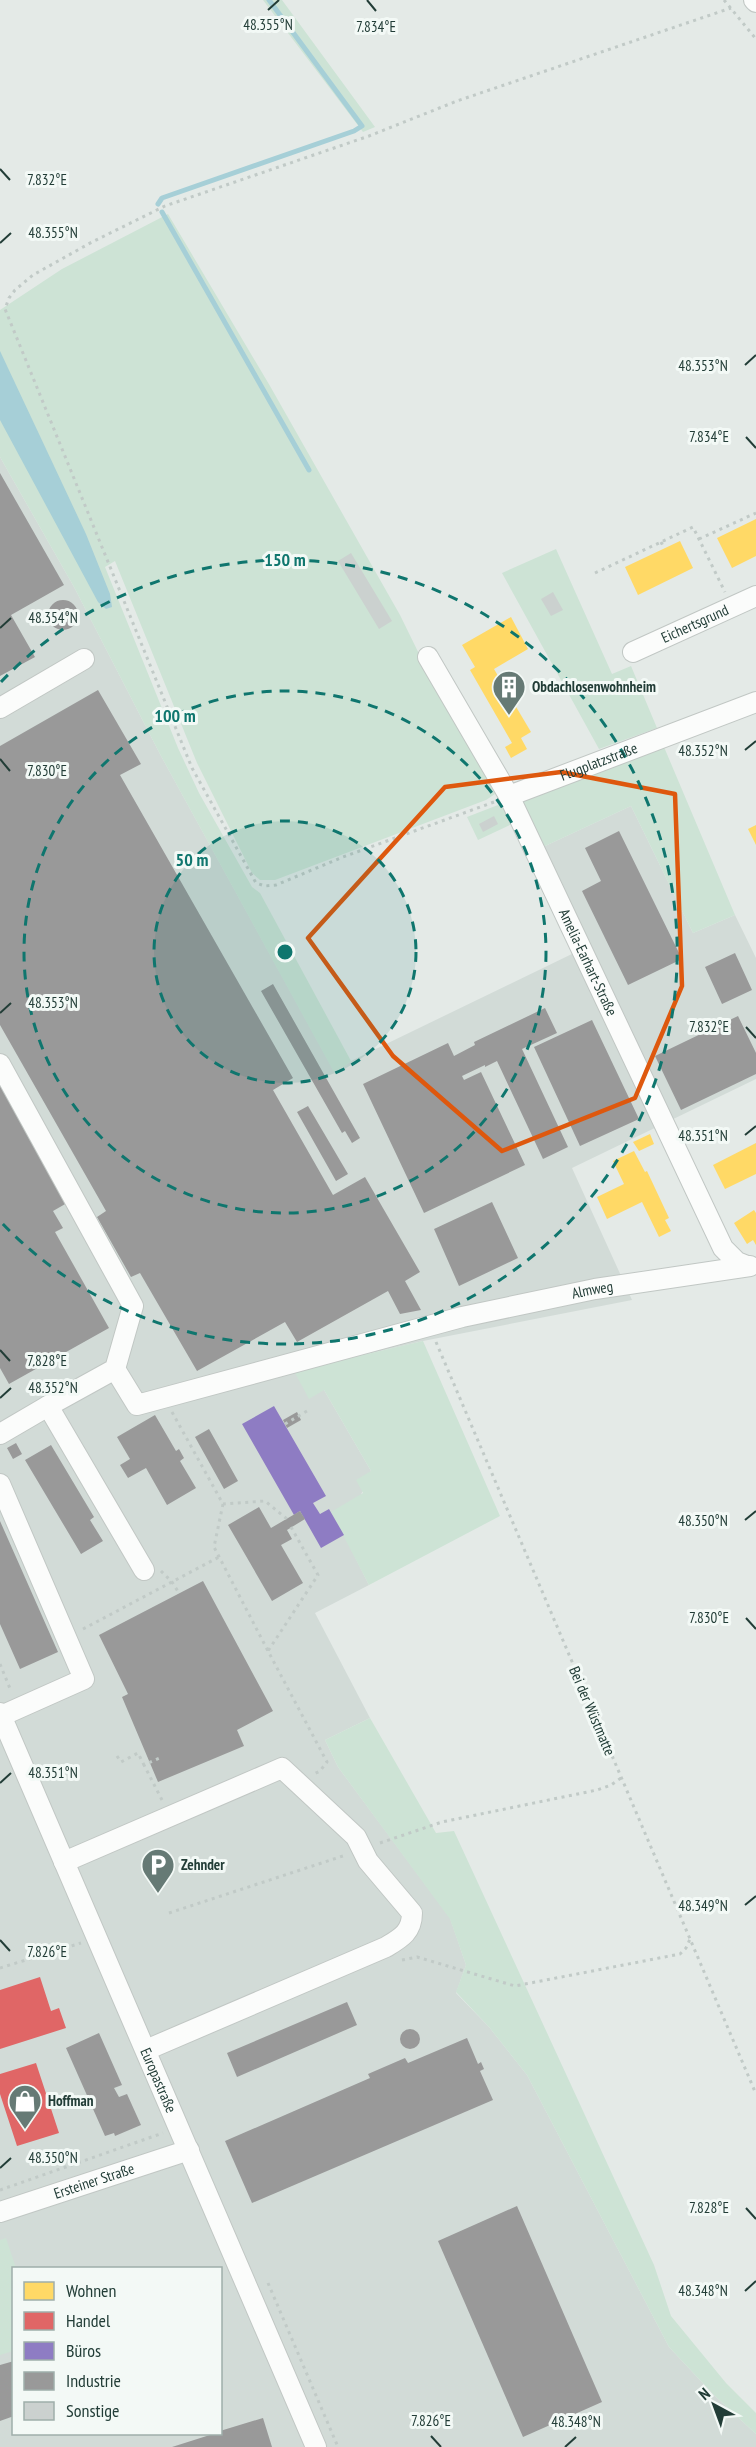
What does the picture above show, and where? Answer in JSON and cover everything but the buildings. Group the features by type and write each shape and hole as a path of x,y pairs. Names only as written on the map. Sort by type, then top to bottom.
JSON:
{"street":[{"name":"Eichertsgrund","path":"633,652 756,596"},
{"name":"Amelia-Earhart-Straße","path":"428,657 509,796 723,1248 737,1262 751,1266"},
{"path":"0,708 84,658"},
{"name":"Flugplatzstraße","path":"509,796 756,702"},
{"path":"0,1064 133,1306 115,1369 0,1434"},
{"name":"Almweg","path":"115,1369 137,1405 430,1328 462,1317 595,1289 751,1266"},
{"path":"48,1406 144,1569"},
{"path":"0,1484 84,1679 0,1715"},
{"name":"Europastraße","path":"0,1715 316,2447"},
{"path":"64,1862 282,1768 356,1837 368,1861 412,1913 412,1924 405,1935 386,1947 146,2050"},
{"name":"Ersteiner Straße","path":"0,2212 189,2150"}],"path":[{"path":"724,0 756,39"},
{"path":"509,796 276,885 265,886 256,882 249,875 192,768 5,309 15,290 33,275 92,242 165,206 369,136 457,101 731,8"},
{"path":"699,539 756,513"},
{"path":"746,517 749,523"},
{"path":"595,573 693,526 732,607"},
{"path":"661,542 664,548"},
{"name":"Bei der Wüstmatte","path":"430,1328 756,2094"},
{"path":"164,1398 223,1504 214,1547 327,1762 320,1771 297,1782"},
{"path":"285,1424 306,1411"},
{"path":"223,1504 265,1501 287,1519"},
{"path":"268,1651 318,1575 291,1527"},
{"path":"66,1637 219,1557"},
{"path":"144,1569 161,1571 179,1593"},
{"path":"117,1756 121,1762 138,1752 170,1817"},
{"path":"144,1765 162,1757"},
{"path":"169,1913 442,1822 597,1790 621,1778"},
{"path":"0,1968 98,1938"},
{"path":"397,1962 417,1957 515,1986 680,1954 690,1939"},
{"path":"0,2190 179,2127"}],"highlighted area":[{"path":"561,772 675,794 682,986 635,1098 502,1151 393,1056 308,938 445,787"}],"shaded area":[{"path":"0,457 74,587 161,756 335,1073 351,1061 576,952 543,847 631,806 693,933 735,915 756,958 756,1079 572,1168 632,1300 423,1341 295,1371 324,1390 371,1471 344,1535 369,1585 315,1613 370,1718 325,1740 338,1767 450,1918 466,1965 456,1993 489,2027 527,2075 669,2347 714,2395 756,2434 756,2447 0,2447"}],"green space":[{"path":"263,0 282,0 375,127 363,132"},
{"path":"168,214 270,386 400,615 495,794 486,800 275,880 260,880 252,873 197,763 115,561 105,567 178,748 199,793 252,887 260,893 351,1061 335,1074 161,756 74,587 0,457 0,310 62,269"},
{"path":"556,549 612,674 631,666 657,728 599,749 502,573"},
{"path":"664,747 735,915 693,933 631,806 543,847 519,799"},
{"path":"498,805 505,808 514,823 478,840 467,817"},
{"path":"423,1341 500,1516 369,1585 331,1512 363,1493 356,1480 371,1471 324,1390 309,1399 294,1371"},
{"path":"370,1718 436,1833 454,1831 654,2265 671,2316 726,2383 756,2413 756,2434 714,2395 669,2347 527,2075 489,2027 456,1992 466,1965 450,1919 338,1767 325,1740"},
{"path":"6,2238 16,2267 12,2267 12,2351 0,2355 0,2240"}],"water":[{"path":"0,351 86,534 110,594 112,607 106,609 98,602 0,420"}],"waterway":[{"path":"158,204 162,198 354,131 362,126 269,0"},
{"path":"162,212 309,470"}],"place":[{"name":"Obdachlosenwohnheim","path":"509,716"},
{"name":"Zehnder","path":"158,1894"},
{"name":"Hoffman","path":"25,2130"}]}
